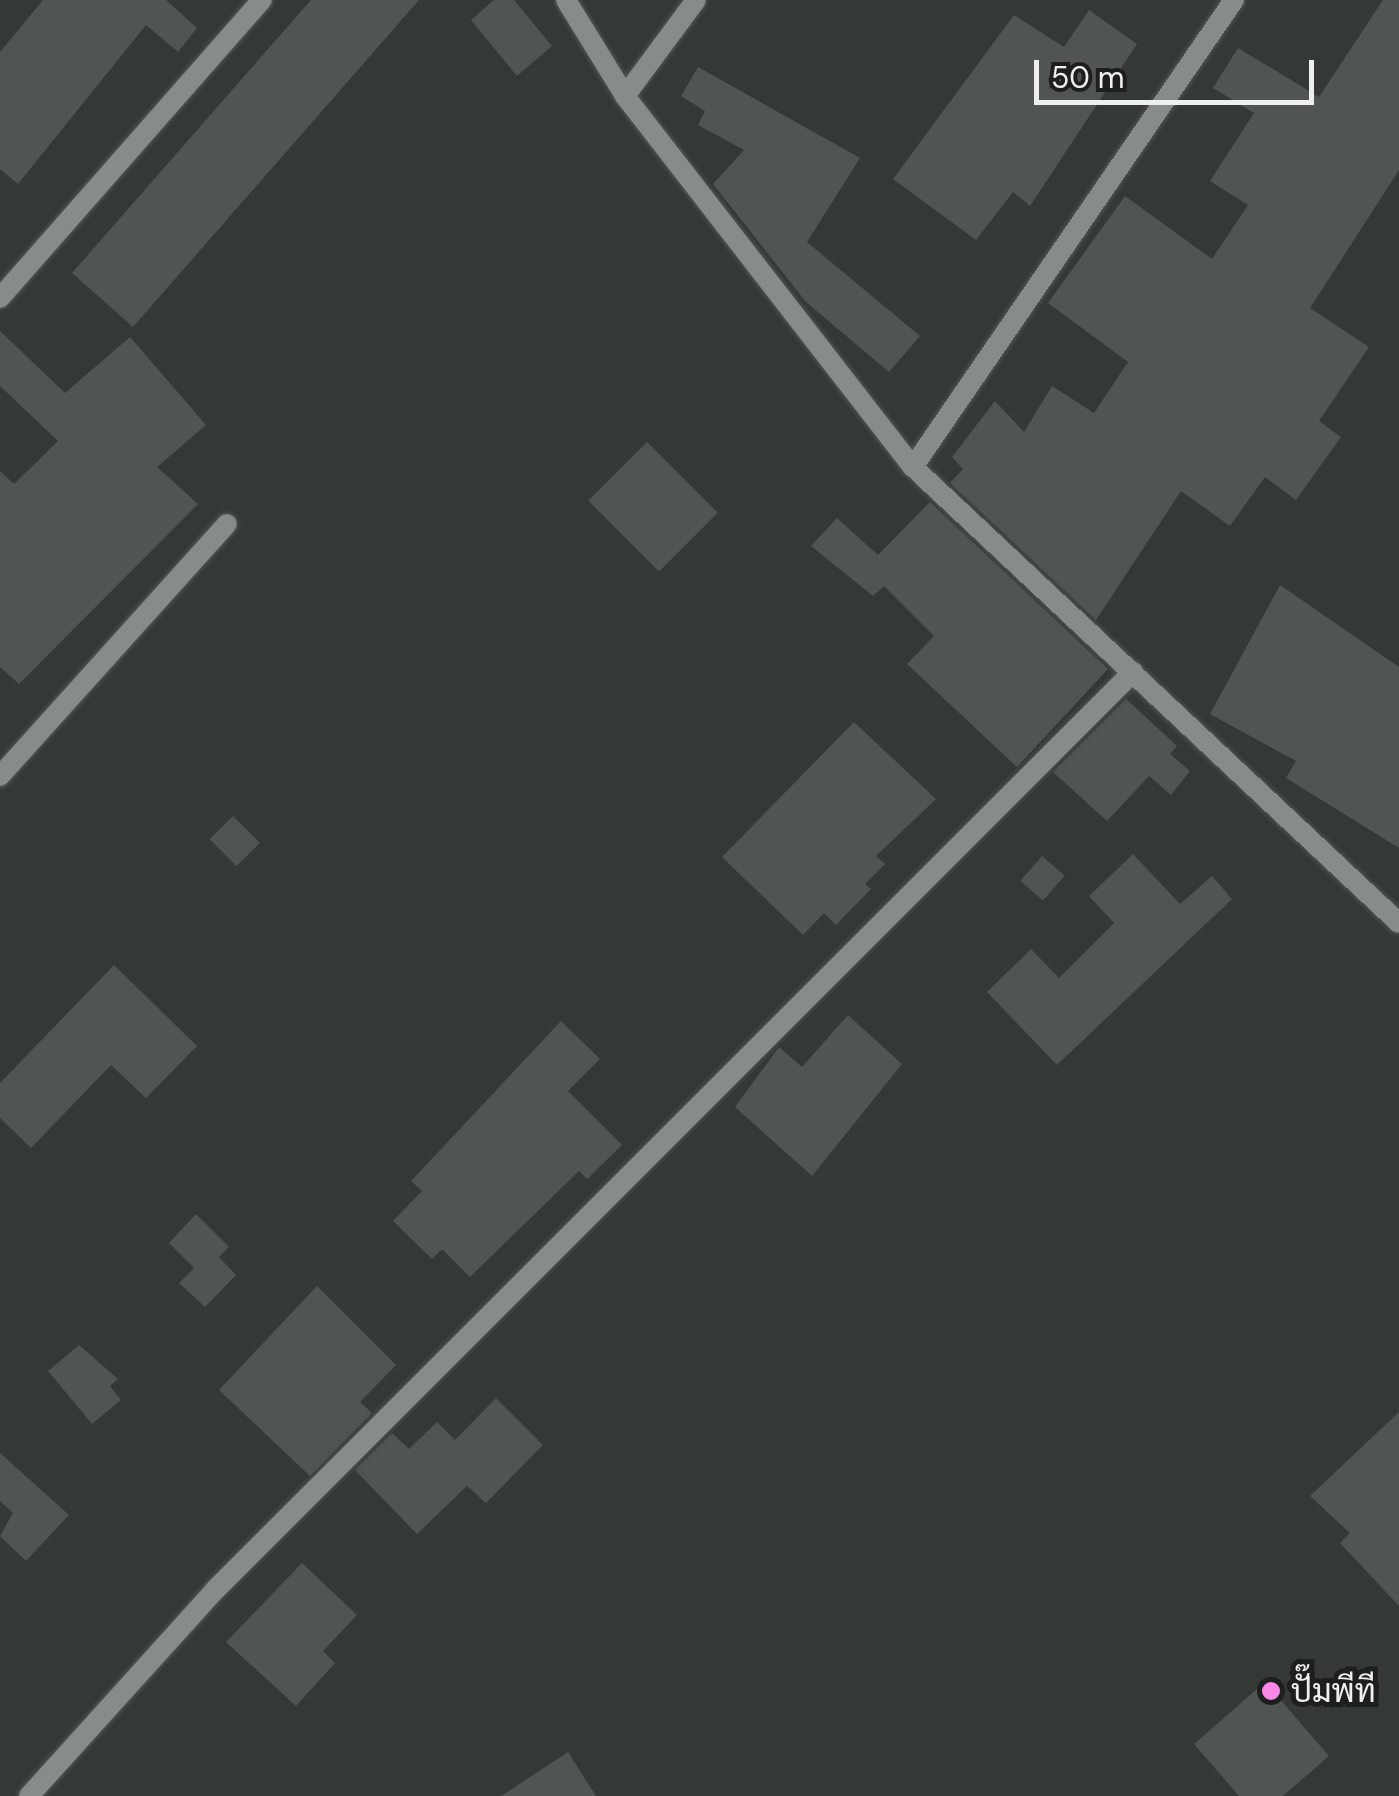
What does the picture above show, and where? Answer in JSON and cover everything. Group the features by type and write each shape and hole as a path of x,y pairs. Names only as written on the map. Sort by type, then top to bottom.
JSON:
{"street":[{"path":"0,298 262,0"},
{"path":"566,0 625,96 913,467 1399,923"},
{"path":"625,96 696,0"},
{"path":"913,467 1234,0"},
{"path":"0,776 226,524"},
{"path":"29,1796 216,1589 1133,672"}],"building":[{"path":"43,0 166,0 197,28 178,52 146,25 18,184 0,169 0,52"},
{"path":"311,0 419,0 133,327 72,273"},
{"path":"494,0 514,0 552,46 517,76 471,20"},
{"path":"1383,0 1399,0 1399,170 1310,308 1369,347 1319,421 1341,437 1296,500 1265,477 1230,526 1181,491 1096,620 950,483 963,469 952,457 995,401 1024,432 1052,386 1094,413 1128,362 1048,303 1125,196 1212,259 1248,205 1210,181 1254,113 1213,88 1238,48 1319,97"},
{"path":"1089,10 1137,44 1030,206 1013,192 976,240 893,179 1014,15 1064,47"},
{"path":"698,67 860,158 807,242 920,336 889,372 806,302 713,184 744,150 698,125 705,111 681,96"},
{"path":"0,331 65,393 130,337 206,425 157,467 198,504 19,684 0,667 0,471 14,484 58,441 0,386"},
{"path":"647,442 718,513 659,571 588,501"},
{"path":"930,502 1108,669 1017,767 907,664 934,636 884,586 873,596 811,546 837,518 878,555"},
{"path":"1280,585 1399,667 1399,848 1286,778 1296,761 1210,714"},
{"path":"1126,699 1177,746 1170,754 1190,771 1171,795 1149,776 1107,821 1053,772"},
{"path":"854,722 936,799 876,856 885,864 865,884 871,889 836,925 824,913 803,935 722,857"},
{"path":"233,816 260,843 237,866 210,839"},
{"path":"1133,854 1180,904 1212,876 1232,899 1057,1065 987,992 1031,949 1059,978 1114,923 1089,896"},
{"path":"1042,856 1065,876 1043,901 1020,881"},
{"path":"114,965 197,1046 146,1098 111,1065 31,1148 0,1118 0,1083"},
{"path":"848,1015 902,1064 812,1176 735,1107 779,1047 802,1067"},
{"path":"561,1021 600,1059 568,1091 622,1145 587,1179 579,1171 470,1277 442,1249 432,1259 393,1221 422,1191 411,1181"},
{"path":"196,1214 229,1247 219,1257 236,1275 205,1307 179,1283 194,1268 169,1243"},
{"path":"317,1286 396,1365 360,1402 372,1413 310,1476 219,1390"},
{"path":"79,1345 118,1379 110,1386 121,1400 92,1424 48,1371"},
{"path":"496,1398 543,1445 486,1503 467,1486 417,1534 355,1470 392,1433 409,1449 437,1422 455,1440"},
{"path":"1399,1412 1399,1606 1340,1543 1350,1533 1310,1496"},
{"path":"0,1453 69,1515 26,1561 0,1536 13,1513 0,1501"},
{"path":"302,1563 357,1615 323,1651 335,1663 296,1706 226,1642"},
{"path":"1265,1682 1329,1756 1283,1796 1239,1796 1194,1744"},
{"path":"568,1752 596,1796 501,1796"}],"place":[{"name":"ปั๊มพีที","path":"1271,1691"}]}
